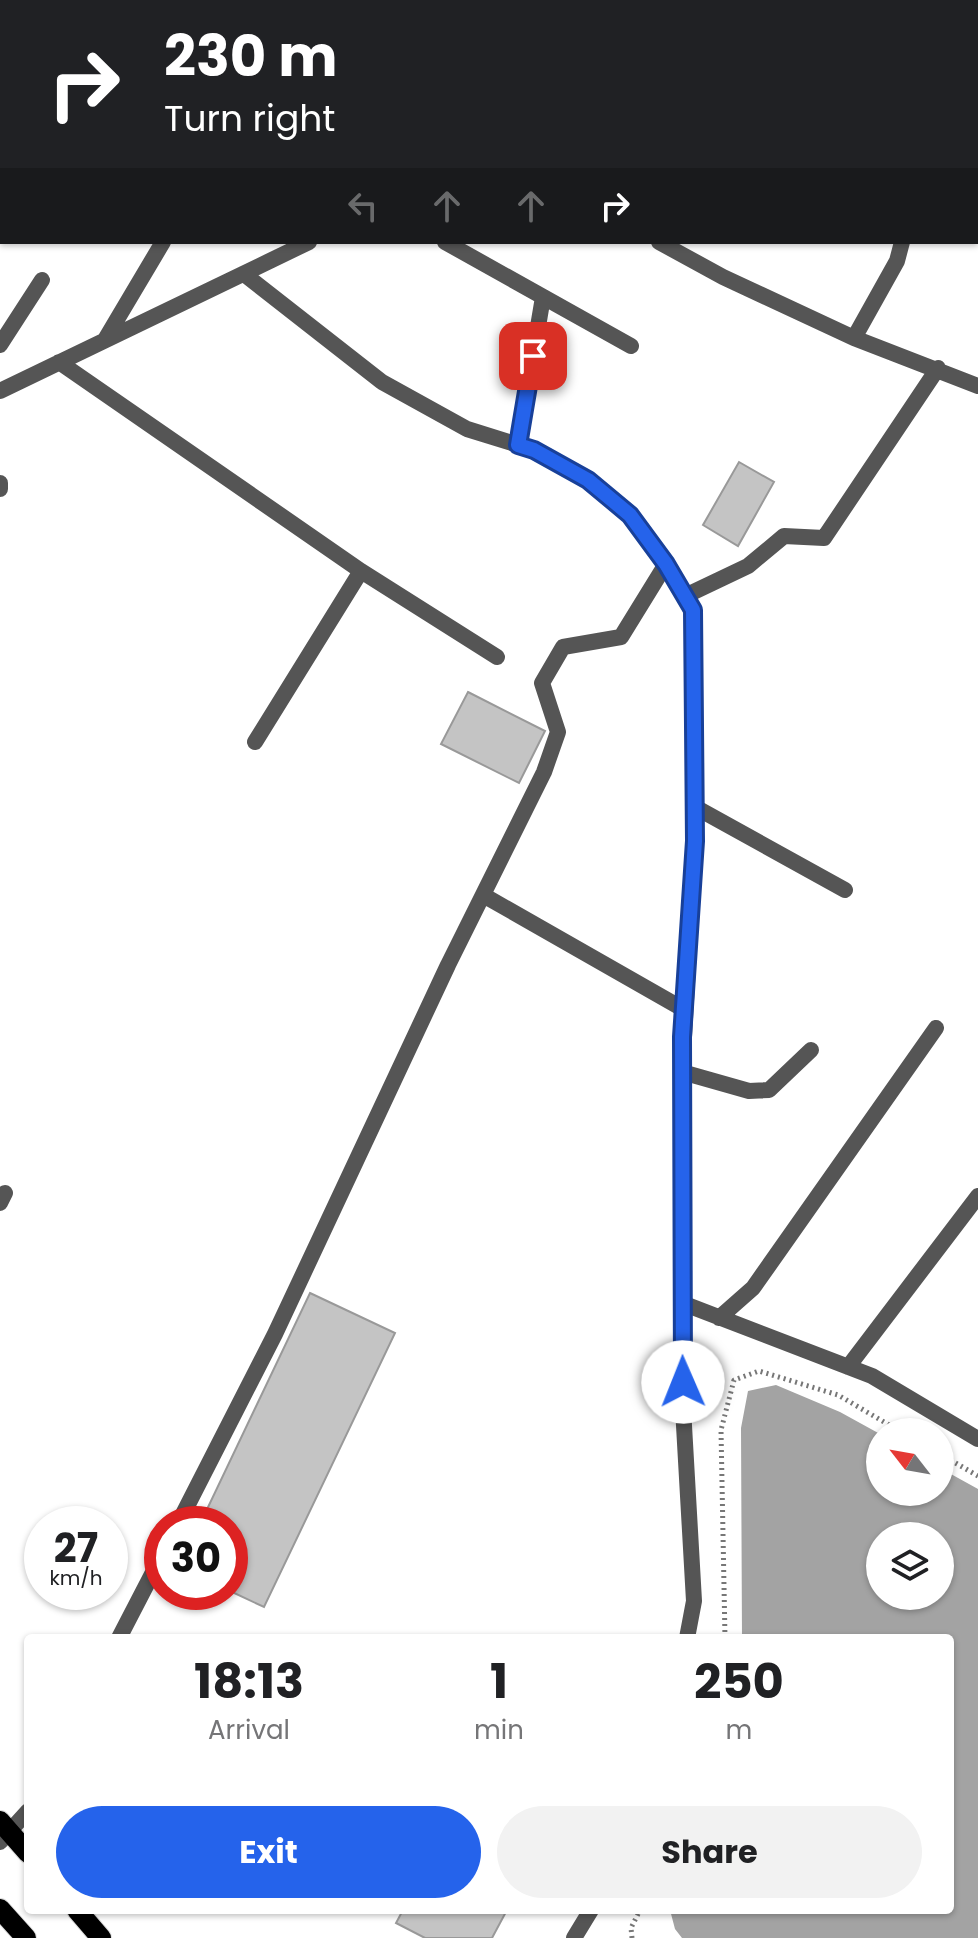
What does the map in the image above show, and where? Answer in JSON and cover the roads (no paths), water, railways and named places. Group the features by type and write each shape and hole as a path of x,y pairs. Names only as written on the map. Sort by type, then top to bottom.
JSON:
{"main road":[{"path":"3,1832 24,1850"},
{"path":"0,1909 26,1938"},
{"path":"80,1914 101,1938"}],"street":[{"path":"106,339 162,244"},
{"path":"0,391 305,244"},
{"path":"449,244 631,346"},
{"path":"663,244 723,277 854,338 976,380"},
{"path":"854,338 897,261 901,244"},
{"path":"244,274 382,382 467,429 534,450 588,480 630,515 666,564 693,610 695,807 682,1072 683,1408 694,1601 688,1634"},
{"path":"0,345 42,280"},
{"path":"518,445 543,297"},
{"path":"59,362 361,571 497,657"},
{"path":"685,596 748,566 784,536 824,538 938,368"},
{"path":"0,483 0,489"},
{"path":"187,1506 275,1334 544,772 558,732 542,683 563,647 621,637 666,564"},
{"path":"255,742 361,571"},
{"path":"695,807 845,890"},
{"path":"483,895 683,1009"},
{"path":"719,1318 753,1288 936,1028"},
{"path":"682,1072 749,1091 769,1090 811,1050"},
{"path":"848,1367 978,1196"},
{"path":"682,1303 872,1376 978,1439"},
{"path":"121,1634 144,1590"},
{"path":"3,1832 24,1814"},
{"path":"574,1938 589,1914"}]}
